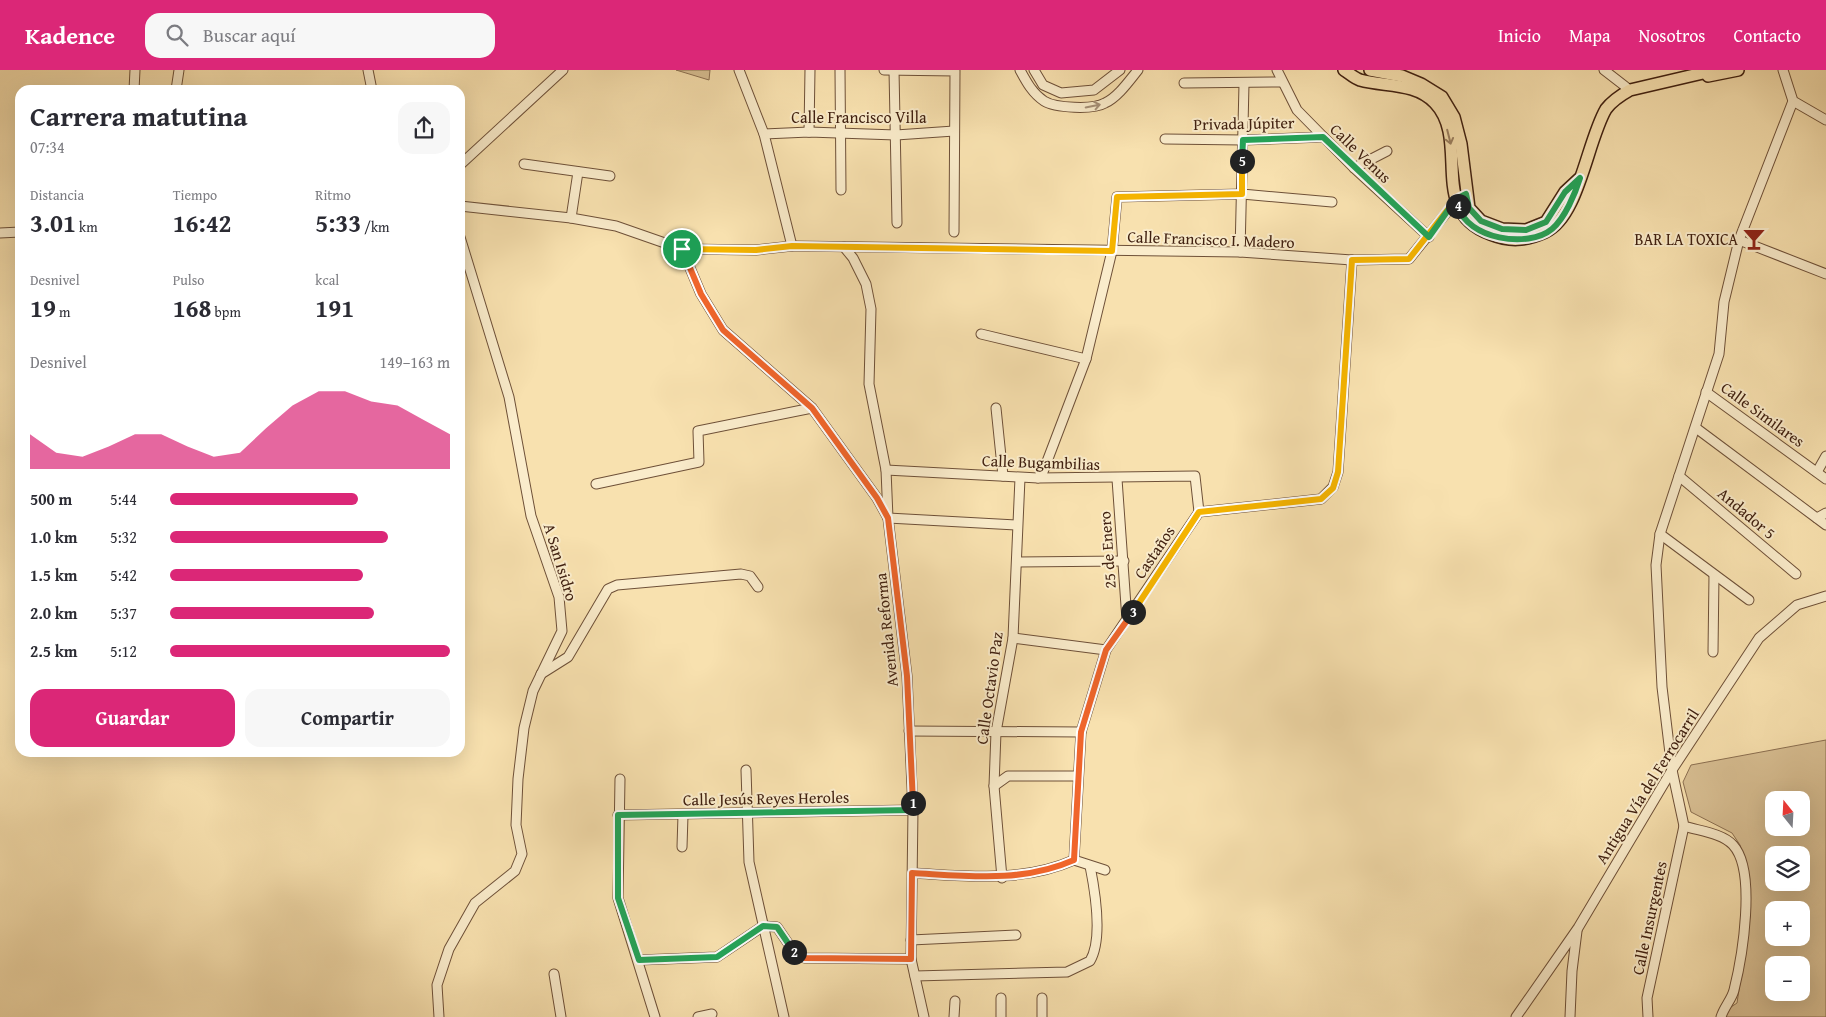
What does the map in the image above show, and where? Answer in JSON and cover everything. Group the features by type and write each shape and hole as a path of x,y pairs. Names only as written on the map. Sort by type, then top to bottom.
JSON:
{"main road":[{"path":"1344,70 1358,79 1404,86 1417,91 1435,102 1444,117 1461,196 1469,208 1481,221 1502,229 1526,230 1546,222 1588,172 1612,109 1621,100 1631,94 1738,70"},
{"path":"1370,70 1402,76 1421,84 1442,98 1454,117 1461,144 1461,196"},
{"path":"1570,195 1604,103 1631,84 1695,70"},
{"path":"1570,195 1580,178 1606,109 1617,98 1630,90 1716,70"}],"street":[{"path":"134,85 135,70"},
{"path":"177,85 179,70"},
{"path":"368,70 371,85"},
{"path":"739,70 764,134 792,246"},
{"path":"809,132 810,70"},
{"path":"840,70 840,190"},
{"path":"884,70 955,71 954,232"},
{"path":"894,70 897,223"},
{"path":"1020,70 1031,89 1045,102 1082,108 1105,104 1138,70"},
{"path":"1034,70 1043,85 1060,93 1094,90 1120,70"},
{"name":"Calle Venus","path":"1278,70 1282,82 1297,110 1354,168 1429,237"},
{"path":"1604,70 1626,87"},
{"path":"1721,1017 1725,1006 1734,992 1748,900 1741,858 1733,844 1720,836 1684,826 1672,770 1662,678 1656,565 1660,534 1719,354 1724,302 1739,240 1793,101 1783,70"},
{"path":"465,160 560,71"},
{"path":"1184,83 1244,84 1282,82"},
{"path":"1240,252 1244,84"},
{"path":"1045,102 1051,88"},
{"path":"1793,101 1826,120"},
{"name":"Calle Francisco Villa","path":"764,134 840,132 896,135 954,131"},
{"name":"Privada Júpiter","path":"1165,139 1243,140 1323,137"},
{"path":"1354,168 1387,151"},
{"path":"524,164 610,176"},
{"path":"571,218 578,172"},
{"path":"1038,478 1043,472 1086,359 1112,251 1117,197 1242,194 1332,202"},
{"name":"Calle Francisco I. Madero","path":"465,207 571,218 616,226 682,249 756,250 792,246 1240,252 1352,260 1409,259 1461,196"},
{"path":"0,232 15,232"},
{"path":"1739,240 1826,274"},
{"name":"Avenida Reforma","path":"844,247 853,258 866,284 870,309 869,384 886,470 888,518 907,676 913,810 911,959 924,1017"},
{"path":"682,249 701,294 723,330 812,408 877,498 888,518 1016,525"},
{"name":"A San Isidro","path":"439,1017 437,985 449,949 475,903 515,871 522,854 516,825 518,779 524,728 533,691 562,631 560,597 530,516 509,397 465,253"},
{"path":"1199,512 1321,499 1333,488 1338,472 1352,260"},
{"path":"981,334 1086,359"},
{"name":"Calle Similares","path":"1706,392 1826,479"},
{"path":"596,484 699,462 698,431 812,408"},
{"path":"996,408 1003,476"},
{"path":"1696,428 1826,524"},
{"path":"1816,472 1826,456"},
{"name":"Calle Bugambilias","path":"886,470 1020,478 1117,479 1195,476 1199,512"},
{"name":"Andador 5","path":"1679,476 1796,574"},
{"name":"Calle Octavio Paz","path":"1002,878 994,786 996,732 1012,638 1017,562 1016,525 1020,478"},
{"name":"25 de Enero","path":"1117,479 1127,620"},
{"name":"Castaños","path":"1074,860 1081,732 1106,650 1199,512"},
{"path":"1817,518 1826,513"},
{"path":"1660,534 1749,600"},
{"path":"1017,562 1124,561"},
{"path":"541,674 568,657 608,589 617,585 741,574 750,576 758,587"},
{"path":"1714,575 1714,652"},
{"name":"Antigua Vía del Ferrocarril","path":"1516,1017 1578,928 1672,770 1760,638 1797,605 1826,596"},
{"path":"1012,638 1106,650"},
{"path":"909,731 1081,732"},
{"path":"746,770 749,815 749,862 784,1017"},
{"path":"994,786 1008,776 1078,776"},
{"path":"620,779 618,898 656,1017"},
{"name":"Calle Jesús Reyes Heroles","path":"618,815 749,815 913,810"},
{"path":"682,847 683,815"},
{"name":"Calle Insurgentes","path":"1648,1017 1647,998 1684,826"},
{"path":"912,873 1002,878 1056,868 1074,860 1105,870"},
{"path":"915,976 1067,972 1090,961 1097,930 1094,886 1090,866"},
{"path":"639,960 717,957 763,926 777,927 796,955 805,958 911,959"},
{"path":"1570,1017 1572,971 1578,928"},
{"path":"912,940 1016,935"},
{"path":"554,974 561,1017"},
{"path":"1001,1017 1002,998"},
{"path":"1042,998 1042,1017"},
{"path":"954,1017 955,1001"},
{"path":"698,1017 712,1014"}],"shaded area":[{"path":"676,70 710,70 709,80"},
{"path":"1826,740 1826,1017 1726,1017 1728,1009 1737,1003 1750,916 1750,888 1740,845 1732,833 1691,812 1683,782 1691,765"}],"place":[{"name":"BAR LA TOXICA","path":"1754,239"}],"route":[{"path":"682,249 701,294 723,330 812,408 877,498 888,518 907,676 913,810 749,815 618,815 618,898 639,960 717,957 763,926 777,927 796,955 805,958 911,959 912,873 1002,878 1056,868 1074,860 1081,732 1106,650 1199,512 1321,499 1333,488 1338,472 1352,260 1409,259 1429,237 1456,199 1460,213 1476,229 1500,238 1528,240 1552,229 1574,197 1580,178 1565,192 1546,222 1526,230 1502,229 1481,221 1469,208 1466,194 1456,199 1429,237 1323,137 1243,140 1242,194 1117,197 1112,251 792,246 756,250 682,249"}]}
